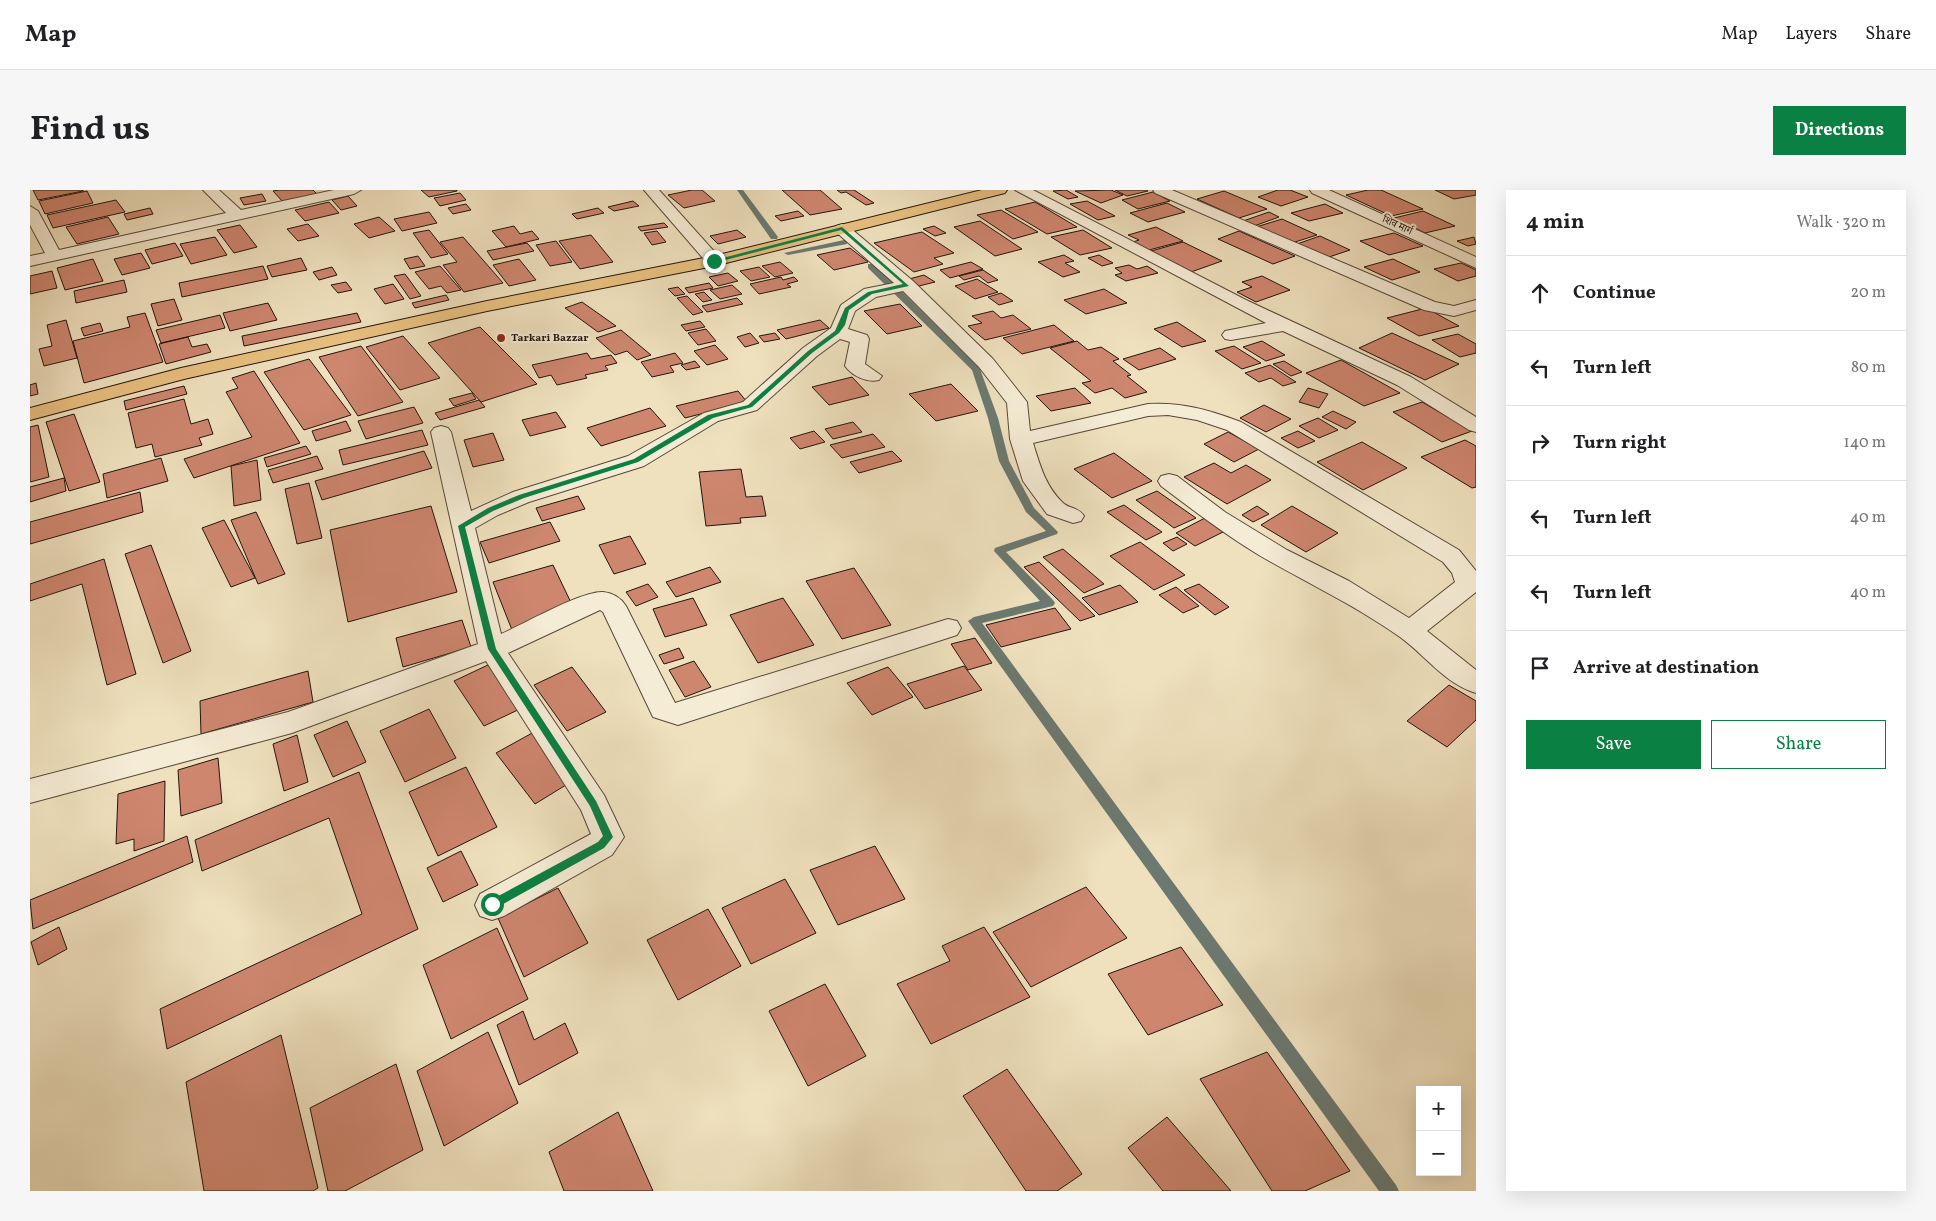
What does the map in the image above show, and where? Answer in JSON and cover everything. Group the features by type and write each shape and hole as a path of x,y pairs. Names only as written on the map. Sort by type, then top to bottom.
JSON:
{"main road":[{"path":"30,414 190,372 487,306 714,261 1000,190"}],"street":[{"path":"210,190 238,215"},
{"path":"30,261 354,190"},
{"path":"650,190 714,261"},
{"path":"1022,190 1240,304 1404,381 1476,426"},
{"path":"1160,190 1430,306 1454,310 1476,305"},
{"name":"शिव मार्ग","path":"1317,190 1476,263"},
{"path":"30,211 54,255"},
{"path":"842,229 906,285 986,363 1017,402 1020,439 1034,481 1055,509 1073,516"},
{"path":"462,526 490,510 521,496 636,461 711,417 750,406 810,352 837,332 842,325 846,309 870,293 906,285"},
{"path":"1231,335 1285,325"},
{"path":"837,332 860,338 855,366 872,376"},
{"path":"1020,439 1148,410 1184,411 1234,426 1451,556 1464,571 1468,585 1410,630"},
{"path":"440,432 492,649 593,804 608,837 601,845 492,904"},
{"path":"1169,482 1217,517 1279,556 1340,587 1410,630 1461,674 1476,683"},
{"path":"30,790 162,758 292,722 492,649 594,602 604,602 613,606 663,709 670,713 678,714 948,628"}],"building":[{"path":"33,190 83,190 83,191 38,200"},
{"path":"313,190 317,194 283,202 273,191"},
{"path":"421,190 457,190 457,191 429,197"},
{"path":"702,190 715,201 684,208 668,195"},
{"path":"782,190 820,190 842,209 810,215"},
{"path":"837,190 854,190 874,203 866,205 846,192 841,193"},
{"path":"1066,190 1078,197 1068,199 1053,191"},
{"path":"1111,190 1123,195 1101,203 1075,191"},
{"path":"1115,190 1147,190 1148,191 1127,196"},
{"path":"1278,190 1290,190 1308,197 1281,206 1258,197"},
{"path":"1368,190 1381,190 1423,209 1391,216 1346,195"},
{"path":"1435,190 1476,190 1476,195 1454,199"},
{"path":"87,191 93,203 45,214 39,201"},
{"path":"1224,191 1267,209 1239,218 1197,199"},
{"path":"1153,192 1170,201 1138,209 1122,200"},
{"path":"460,193 466,200 440,206 434,198"},
{"path":"262,194 266,201 244,205 240,198"},
{"path":"348,196 357,206 341,210 332,200"},
{"path":"116,200 125,212 53,228 47,215"},
{"path":"633,201 639,206 614,211 608,207"},
{"path":"1087,201 1115,216 1098,220 1070,204"},
{"path":"329,202 339,213 305,221 295,210"},
{"path":"1035,202 1077,227 1047,234 1005,209"},
{"path":"1167,203 1185,212 1148,222 1130,213"},
{"path":"466,204 471,210 453,214 448,208"},
{"path":"1325,204 1343,213 1309,221 1291,213"},
{"path":"150,208 153,214 127,220 124,214"},
{"path":"598,208 604,213 577,219 572,214"},
{"path":"1001,210 1038,232 1013,239 977,215"},
{"path":"798,211 804,216 781,221 775,216"},
{"path":"1423,211 1455,226 1425,233 1394,218"},
{"path":"429,212 437,223 402,231 394,219"},
{"path":"1269,212 1279,217 1254,226 1243,221"},
{"path":"108,217 119,234 77,244 66,227"},
{"path":"379,217 395,231 369,238 354,224"},
{"path":"1282,219 1317,235 1292,243 1256,227"},
{"path":"980,221 1022,249 995,256 954,227"},
{"path":"664,223 668,227 641,231 638,227"},
{"path":"308,224 319,236 298,241 287,229"},
{"path":"240,225 257,247 234,253 217,230"},
{"path":"514,226 520,234 532,231 539,239 506,247 492,231"},
{"path":"934,226 946,233 935,236 923,229"},
{"path":"1156,227 1183,241 1149,250 1133,242 1139,240 1128,235"},
{"path":"429,230 448,254 431,258 413,233"},
{"path":"737,230 746,237 718,244 710,236"},
{"path":"1083,230 1112,248 1080,255 1051,237"},
{"path":"657,231 666,242 652,245 644,233"},
{"path":"1239,231 1295,256 1273,264 1218,239"},
{"path":"922,232 954,253 934,258 943,264 914,272 874,243"},
{"path":"1394,233 1423,246 1389,255 1360,241"},
{"path":"591,235 613,262 580,269 559,241"},
{"path":"1320,236 1350,250 1326,258 1297,244"},
{"path":"215,237 227,255 191,264 180,244"},
{"path":"463,237 503,283 464,292 443,265 457,262 440,242"},
{"path":"1474,237 1476,244 1468,246 1457,241"},
{"path":"556,241 572,262 550,266 536,245"},
{"path":"1183,242 1222,261 1191,272 1151,251"},
{"path":"175,243 183,256 152,264 145,250"},
{"path":"527,243 534,251 493,260 487,251"},
{"path":"850,248 868,262 834,270 817,255"},
{"path":"141,253 150,268 122,275 114,259"},
{"path":"1064,255 1074,261 1065,263 1080,272 1063,277 1038,262"},
{"path":"1099,255 1113,263 1102,266 1088,258"},
{"path":"418,256 425,266 410,269 404,259"},
{"path":"301,258 307,270 272,277 267,266"},
{"path":"93,259 103,281 65,290 57,268"},
{"path":"519,259 536,280 509,286 493,265"},
{"path":"1393,259 1420,272 1392,280 1364,267"},
{"path":"780,262 793,273 775,277 762,266"},
{"path":"971,262 983,269 950,278 940,270"},
{"path":"1461,263 1476,270 1476,276 1458,281 1434,269"},
{"path":"1129,265 1137,269 1147,266 1158,273 1126,281 1115,275 1122,273 1115,268"},
{"path":"263,266 268,279 182,297 179,283"},
{"path":"440,266 461,290 447,293 441,286 429,289 415,272"},
{"path":"332,267 337,275 319,280 313,272"},
{"path":"759,267 770,277 751,281 740,271"},
{"path":"983,270 998,280 988,283 979,276 964,280 959,276"},
{"path":"52,271 57,288 30,294 30,276"},
{"path":"728,273 738,281 718,286 709,277"},
{"path":"405,274 421,296 410,299 394,276"},
{"path":"924,275 935,282 919,286 909,279"},
{"path":"1262,276 1290,290 1256,302 1237,292 1252,287 1242,282"},
{"path":"781,277 783,280 794,277 798,281 787,284 791,287 759,294 750,284"},
{"path":"977,279 998,292 975,299 955,286"},
{"path":"124,280 127,292 76,303 74,291"},
{"path":"346,282 352,290 338,293 331,285"},
{"path":"709,283 713,288 689,293 685,288"},
{"path":"393,284 404,299 385,304 374,289"},
{"path":"732,285 742,294 720,299 710,290"},
{"path":"678,287 685,294 675,296 668,289"},
{"path":"1104,289 1127,303 1086,314 1064,300"},
{"path":"704,292 712,300 703,302 695,294"},
{"path":"1001,293 1013,301 999,305 988,297"},
{"path":"446,295 449,300 415,308 412,303"},
{"path":"687,296 703,312 693,315 677,298"},
{"path":"737,298 743,304 707,312 702,306"},
{"path":"174,299 182,320 158,326 151,304"},
{"path":"582,302 616,326 598,332 565,308"},
{"path":"268,303 277,320 230,331 223,313"},
{"path":"900,304 922,326 887,334 864,311"},
{"path":"1426,308 1459,326 1419,336 1387,318"},
{"path":"993,311 1001,318 1013,315 1031,329 985,340 968,326 982,323 972,316"},
{"path":"145,313 163,362 84,383 73,341 130,327 127,317"},
{"path":"357,313 361,322 244,346 242,336"},
{"path":"220,315 225,328 161,343 156,330"},
{"path":"66,320 77,358 44,366 39,349 52,346 47,325"},
{"path":"820,320 829,328 786,339 777,330"},
{"path":"700,321 705,327 686,331 681,325"},
{"path":"1177,322 1206,341 1182,347 1154,329"},
{"path":"100,323 103,331 84,336 81,328"},
{"path":"1054,325 1074,341 1022,354 1003,338"},
{"path":"480,327 537,384 481,402 428,343"},
{"path":"706,329 716,341 698,345 688,333"},
{"path":"621,330 651,355 637,360 627,351 615,355 596,338"},
{"path":"750,333 759,343 745,347 737,337"},
{"path":"775,333 780,339 764,342 759,336"},
{"path":"1392,333 1459,364 1425,380 1359,348"},
{"path":"1458,334 1476,344 1476,353 1460,357 1432,340"},
{"path":"403,336 440,378 400,390 366,347"},
{"path":"188,337 192,347 207,344 211,352 166,364 159,344"},
{"path":"1077,341 1088,350 1101,347 1119,359 1113,361 1131,375 1127,376 1147,392 1125,398 1112,388 1095,393 1082,383 1091,381 1050,348"},
{"path":"1262,341 1285,355 1266,361 1243,347"},
{"path":"715,345 728,359 707,365 694,351"},
{"path":"361,346 403,402 358,416 319,357"},
{"path":"1234,346 1261,363 1242,369 1215,351"},
{"path":"1160,348 1176,359 1139,370 1123,359"},
{"path":"587,353 591,359 611,355 617,363 605,366 608,370 585,375 587,378 557,385 551,375 539,378 532,365"},
{"path":"675,353 683,363 670,366 674,372 652,377 641,362"},
{"path":"309,359 351,415 304,430 264,372"},
{"path":"1341,360 1400,393 1364,406 1306,373"},
{"path":"695,361 700,367 686,370 681,365"},
{"path":"1284,361 1302,372 1291,376 1273,364"},
{"path":"1270,365 1296,382 1283,386 1271,378 1259,382 1245,373"},
{"path":"254,371 300,443 194,478 184,459 252,437 226,392 238,388 232,378"},
{"path":"852,377 869,395 829,405 812,387"},
{"path":"36,383 38,394 30,396 30,385"},
{"path":"951,384 978,411 936,421 909,394"},
{"path":"184,386 187,394 126,410 124,401"},
{"path":"1075,388 1091,403 1051,411 1036,396"},
{"path":"1308,388 1328,394 1319,408 1299,402"},
{"path":"738,391 747,402 685,418 676,406"},
{"path":"472,393 476,399 454,406 449,399"},
{"path":"184,399 191,424 208,419 213,434 199,438 202,445 155,457 152,444 136,448 128,413"},
{"path":"479,400 485,407 440,420 435,413"},
{"path":"1422,402 1472,431 1442,442 1393,412"},
{"path":"1264,405 1291,419 1266,432 1240,418"},
{"path":"414,407 423,423 366,439 358,421"},
{"path":"650,408 666,426 601,446 587,428"},
{"path":"1333,411 1356,422 1346,429 1322,417"},
{"path":"556,412 566,427 530,436 522,420"},
{"path":"74,414 100,482 69,491 46,422"},
{"path":"1318,418 1338,430 1319,438 1299,426"},
{"path":"346,421 351,431 316,441 312,431"},
{"path":"853,422 862,432 833,439 825,429"},
{"path":"38,425 49,477 30,482 30,427"},
{"path":"422,430 428,445 343,465 339,450"},
{"path":"814,431 825,442 800,449 790,438"},
{"path":"1298,431 1315,441 1298,448 1281,438"},
{"path":"1228,432 1259,449 1234,462 1204,444"},
{"path":"493,433 504,460 473,467 464,440"},
{"path":"873,434 885,447 842,458 830,445"},
{"path":"1465,440 1476,446 1476,487 1472,488 1421,457"},
{"path":"1362,442 1407,468 1363,490 1317,462"},
{"path":"306,446 311,454 267,467 264,458"},
{"path":"424,451 432,468 322,500 315,481"},
{"path":"892,451 902,461 859,473 850,462"},
{"path":"1114,453 1152,481 1112,498 1074,469"},
{"path":"317,456 323,469 273,483 268,470"},
{"path":"161,458 168,481 107,498 103,474"},
{"path":"257,460 261,500 234,506 231,466"},
{"path":"1214,463 1231,473 1246,465 1271,480 1227,504 1184,477"},
{"path":"741,469 746,497 762,496 766,516 740,518 741,523 706,526 699,472"},
{"path":"64,478 66,491 30,502 30,487"},
{"path":"309,483 322,538 297,544 285,489"},
{"path":"1157,491 1196,518 1174,528 1136,500"},
{"path":"140,492 143,512 30,544 30,522"},
{"path":"578,496 585,509 542,521 536,508"},
{"path":"1124,505 1162,532 1146,540 1107,512"},
{"path":"431,506 457,592 348,622 330,530"},
{"path":"1257,506 1269,514 1253,522 1242,515"},
{"path":"1292,506 1338,533 1306,552 1261,525"},
{"path":"256,512 285,574 258,584 231,520"},
{"path":"1205,518 1225,531 1195,546 1176,533"},
{"path":"224,520 255,578 231,587 202,528"},
{"path":"550,522 560,541 489,563 480,542"},
{"path":"630,536 646,564 614,574 599,545"},
{"path":"1177,537 1187,544 1173,551 1163,543"},
{"path":"1140,542 1185,575 1154,590 1110,556"},
{"path":"151,545 191,651 163,663 125,554"},
{"path":"1063,549 1104,584 1084,593 1043,557"},
{"path":"104,559 136,674 107,685 82,584 30,601 30,584"},
{"path":"1039,562 1095,616 1080,621 1024,567"},
{"path":"553,565 575,611 512,630 493,582"},
{"path":"710,567 721,582 676,597 666,582"},
{"path":"854,568 891,625 842,639 806,581"},
{"path":"648,584 658,597 636,606 626,592"},
{"path":"1199,584 1229,607 1215,615 1184,590"},
{"path":"1120,585 1138,602 1099,615 1082,598"},
{"path":"1176,587 1199,606 1183,613 1159,595"},
{"path":"693,598 707,625 665,637 653,609"},
{"path":"783,598 814,645 758,663 730,615"},
{"path":"1055,608 1071,629 1001,647 986,625"},
{"path":"462,620 471,647 403,667 396,638"},
{"path":"975,638 992,663 968,670 951,644"},
{"path":"679,648 684,658 664,664 659,655"},
{"path":"694,661 711,687 685,697 669,670"},
{"path":"490,664 522,708 484,726 454,681"},
{"path":"964,666 982,690 925,709 907,684"},
{"path":"572,667 606,712 567,731 534,685"},
{"path":"888,667 913,697 872,715 847,683"},
{"path":"308,671 313,702 201,734 200,701"},
{"path":"1449,685 1476,701 1476,720 1447,747 1407,721"},
{"path":"429,709 456,758 405,782 380,731"},
{"path":"347,721 366,762 333,777 314,735"},
{"path":"534,732 574,780 535,804 496,753"},
{"path":"297,735 308,782 284,791 273,744"},
{"path":"218,758 222,803 181,816 178,770"},
{"path":"466,767 497,827 438,856 409,792"},
{"path":"359,772 418,929 167,1049 160,1009 362,914 329,818 202,871 195,840"},
{"path":"165,781 164,841 134,851 134,839 116,844 118,794"},
{"path":"187,836 193,862 33,929 30,900"},
{"path":"875,846 905,899 838,925 810,870"},
{"path":"461,851 478,885 443,902 427,868"},
{"path":"785,879 816,933 751,964 722,908"},
{"path":"1086,887 1127,938 1031,987 993,932"},
{"path":"558,888 588,943 524,977 498,918"},
{"path":"708,909 741,966 678,1000 647,940"},
{"path":"59,927 67,949 38,965 31,942"},
{"path":"984,927 1030,997 931,1044 897,984 950,961 942,946"},
{"path":"497,928 528,999 451,1039 423,965"},
{"path":"1181,947 1223,1005 1148,1035 1108,974"},
{"path":"825,984 866,1056 808,1086 769,1011"},
{"path":"523,1011 534,1040 565,1023 578,1053 519,1085 497,1025"},
{"path":"488,1032 518,1103 444,1146 417,1071"},
{"path":"281,1035 318,1188 313,1191 204,1191 186,1082"},
{"path":"1267,1052 1350,1171 1305,1191 1272,1191 1200,1079"},
{"path":"396,1064 423,1150 345,1191 328,1191 310,1108"},
{"path":"1007,1069 1082,1174 1057,1191 1026,1191 963,1096"},
{"path":"618,1112 653,1191 564,1191 549,1152"},
{"path":"1167,1117 1231,1191 1163,1191 1128,1148"}],"waterway":[{"path":"740,190 774,237"},
{"path":"788,253 844,242"},
{"path":"871,266 976,369 993,418 1004,461 1030,510 1053,532 999,551 1049,603 974,621 1390,1191"}],"place":[{"name":"Tarkari Bazzar","path":"501,338"}],"route":[{"path":"492,904 601,845 608,837 593,804 492,649 462,526 490,510 521,496 636,461 700,422 750,406 810,352 837,332 842,325 846,309 870,293 907,285 842,229 714,261"}]}
